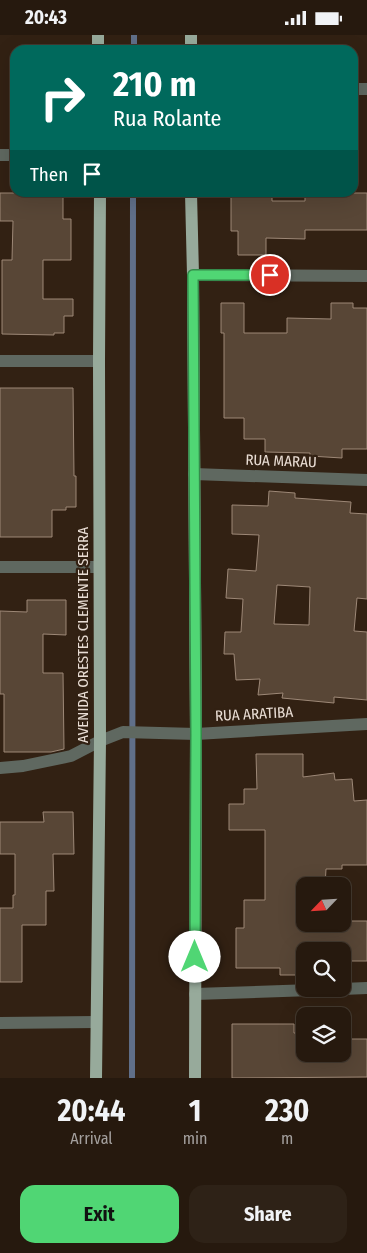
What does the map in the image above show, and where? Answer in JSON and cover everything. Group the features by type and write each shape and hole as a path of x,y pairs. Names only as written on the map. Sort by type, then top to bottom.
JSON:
{"main road":[{"name":"AVENIDA ORESTES CLEMENTE SERRA","path":"96,1078 100,741 100,197"},
{"path":"192,197 196,734 195,1078"}],"street":[{"path":"193,275 367,276"},
{"path":"0,361 99,361"},
{"name":"RUA MARAU","path":"194,474 367,480"},
{"path":"0,567 99,567"},
{"name":"RUA ARATIBA","path":"0,768 23,766 71,756 123,732 196,734 367,724"},
{"path":"351,989 367,988"},
{"path":"195,995 296,991"},
{"path":"0,1023 96,1022"}],"building":[{"path":"0,193 10,193 10,197 63,197 63,219 71,219 71,260 43,260 43,299 73,299 73,316 64,316 64,333 54,333 54,335 2,334 2,260 12,260 13,221 0,221"},
{"path":"358,193 367,193 367,230 305,230 305,239 266,238 266,255 238,255 238,231 231,231 231,197 272,197 272,201 305,201 305,197 358,197"},
{"path":"221,303 244,303 244,333 287,333 287,318 331,319 331,303 353,303 353,308 367,308 367,449 342,449 342,458 310,456 310,453 265,452 265,439 244,439 244,418 224,418 224,333 221,333"},
{"path":"0,388 73,388 76,507 66,507 66,510 52,510 52,537 0,537"},
{"path":"269,491 295,493 295,498 351,502 350,513 367,514 367,599 357,598 354,631 367,632 367,700 334,697 334,703 282,698 283,693 258,695 260,679 236,680 234,654 224,654 225,632 241,632 243,599 226,598 228,569 256,571 259,535 232,534 232,505 268,506","holes":["277,585 310,587 309,625 274,624"]},
{"path":"27,600 66,600 66,635 43,634 43,673 63,673 64,749 51,752 4,752 4,694 0,694 0,611 27,612"},
{"path":"256,754 303,754 303,777 334,773 335,780 352,779 354,801 367,800 367,865 342,865 342,869 326,869 326,877 296,877 296,933 351,933 351,921 367,921 367,961 351,961 351,942 296,942 296,975 280,975 280,968 236,968 236,928 244,928 244,900 265,900 265,830 229,830 229,804 244,804 244,789 257,789"},
{"path":"43,812 73,812 74,854 53,854 54,891 46,891 46,925 22,925 22,982 0,982 0,908 13,908 13,895 15,895 15,854 0,854 0,822 44,822"},
{"path":"232,1024 294,1024 294,1033 296,1033 296,1062 351,1062 351,1039 367,1039 367,1077 232,1078"}],"waterway":[{"path":"134,35 134,45"},
{"path":"132,1078 133,197"}],"route":[{"path":"195,957 196,734 193,275 270,275"}]}
